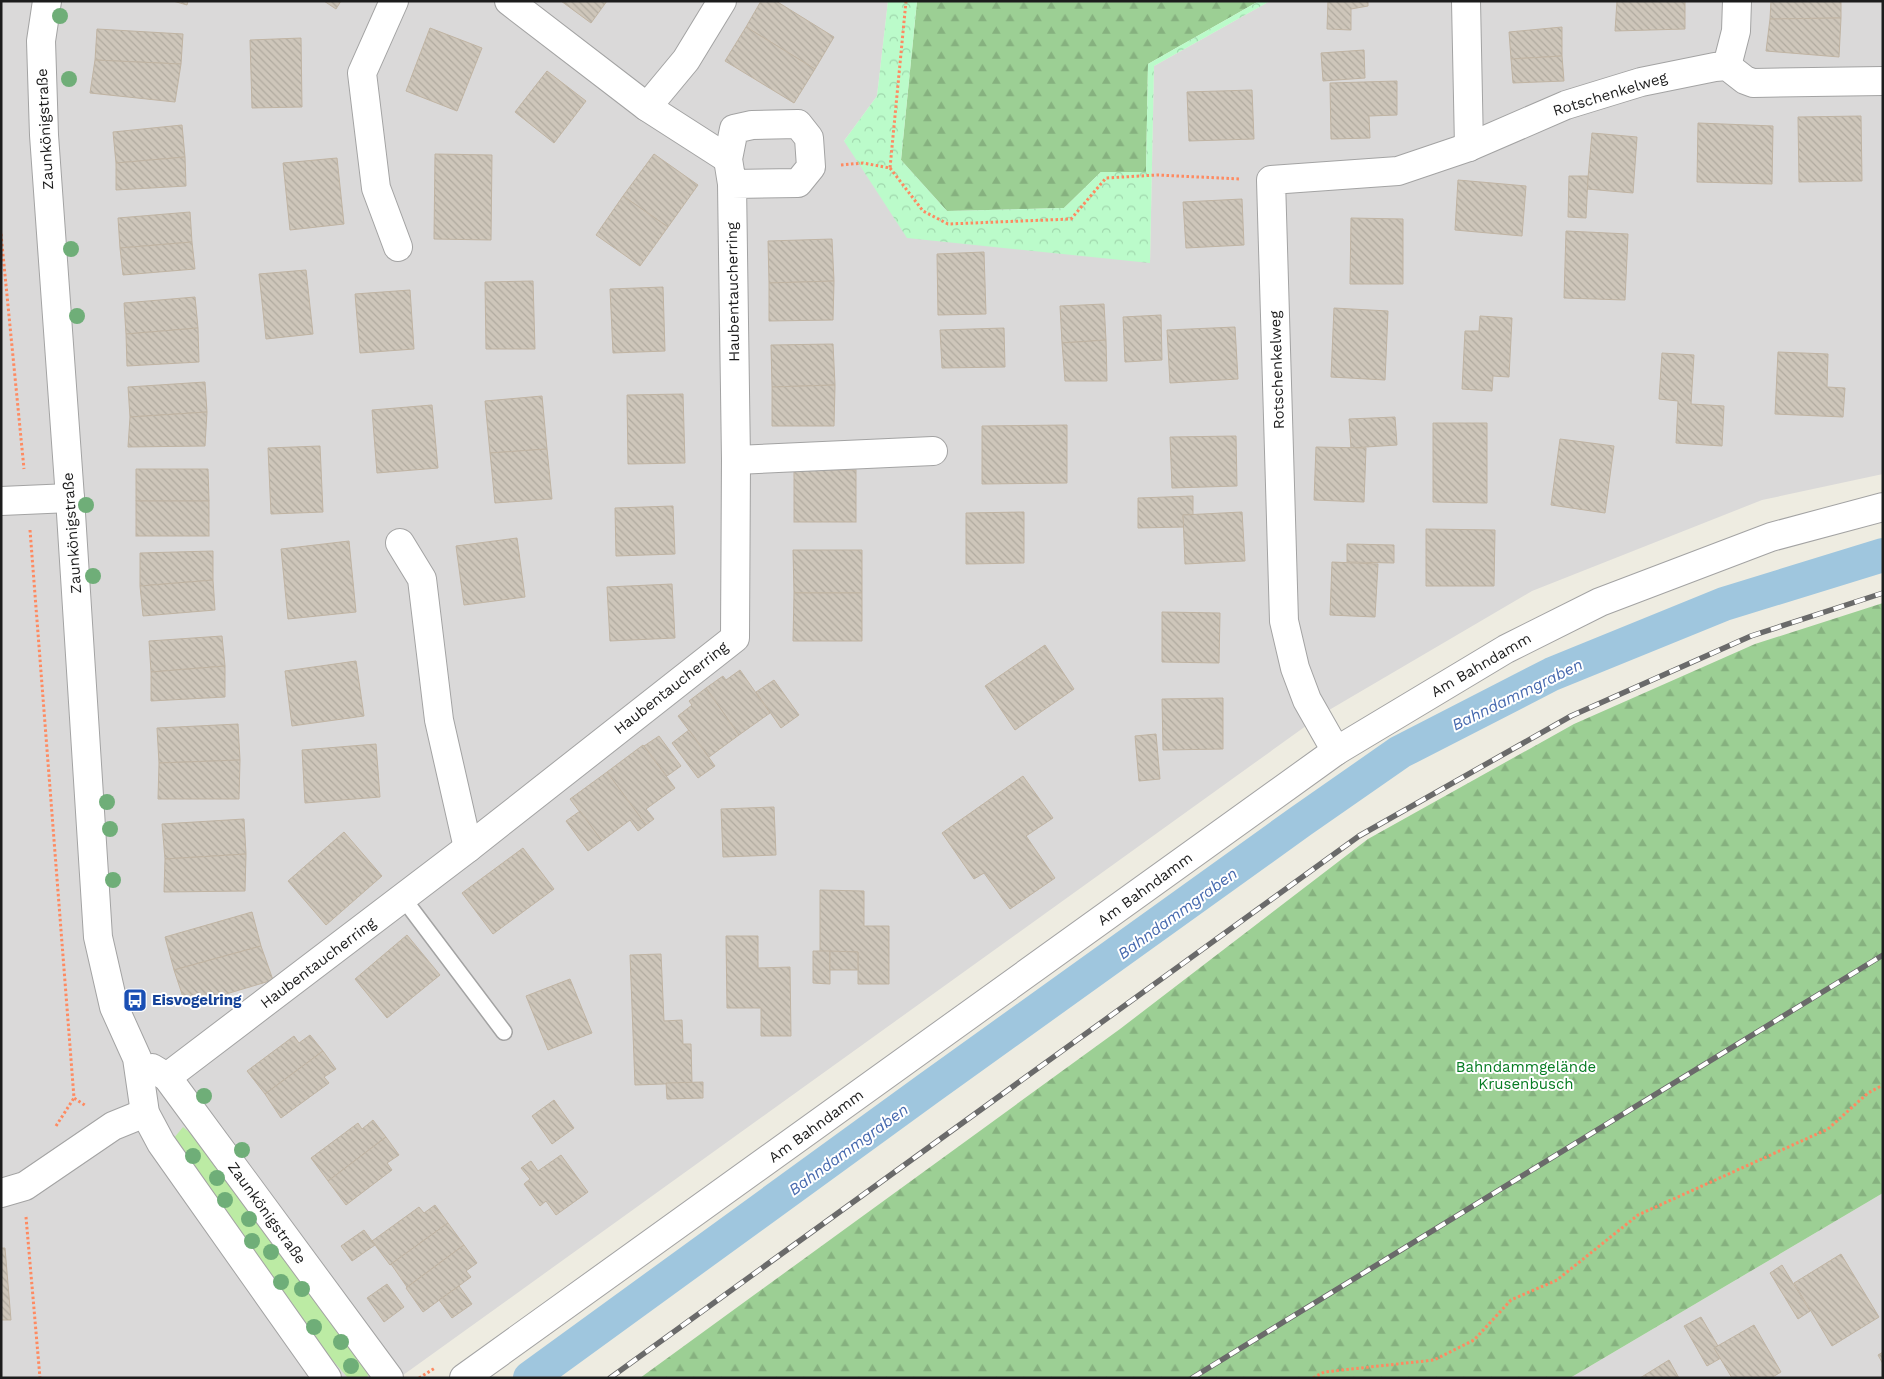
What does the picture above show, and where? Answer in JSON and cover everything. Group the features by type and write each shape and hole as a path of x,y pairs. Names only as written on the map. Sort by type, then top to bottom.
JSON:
{"street":[{"name":"Zaunkönigstraße","path":"47,1 41,42 44,135 70,498 98,938 114,1007 137,1058 145,1114 161,1143 327,1378"},
{"path":"394,1 362,73 376,188 398,247"},
{"path":"509,1 730,171 798,183 811,167"},
{"path":"647,107 686,60 722,1"},
{"path":"1466,1 1469,147"},
{"path":"1737,1 1736,31 1727,66 1745,80 1753,83 1883,81"},
{"name":"Rotschenkelweg","path":"1336,751 1307,700 1295,668 1284,621 1272,180 1398,171 1469,147 1576,102 1641,82 1727,66"},
{"name":"Haubentaucherring","path":"166,1077 468,848 735,638 736,460 730,171 734,130 752,125 798,124 809,138 811,167"},
{"path":"736,460 933,451"},
{"path":"14,500 70,498"},
{"name":"Am Bahndamm","path":"464,1378 1336,751 1506,649 1600,602 1771,537 1883,507"},
{"path":"400,543 422,579 439,720 468,848"},
{"name":"Zaunkönigstraße","path":"137,1058 166,1077 389,1378"},
{"path":"13,1190 113,1126 145,1114"}],"lane":[{"path":"403,898 504,1032"}],"path":[{"path":"890,168 906,1"},
{"path":"811,167 863,163 890,168 923,210 948,224 1072,219 1106,178 1157,176 1272,180"},
{"path":"1,234 14,500 74,1098 113,1126"},
{"path":"1313,1378 1324,1372 1434,1360 1474,1340 1510,1300 1557,1280 1638,1215 1828,1129 1868,1093 1883,1085"},
{"path":"13,1190 26,1216 40,1378"}],"shaded area":[{"path":"1,1 888,1 877,96 844,141 1150,262 1154,66 1270,1 1883,1 1883,474 1762,500 1532,591 1324,713 399,1378 1,1378"},
{"path":"1883,1193 1883,1378 1570,1378"}],"green space":[{"path":"888,1 917,1 901,160 947,211 1064,208 1101,172 1146,172 1148,64 1259,1 1270,1 1154,66 1150,263 907,238 844,141 877,96"},
{"path":"917,1 1259,1 1148,64 1146,172 1101,172 1064,208 947,211 901,160"},
{"name":"Bahndammgelände Krusenbusch","path":"1883,603 1883,1193 1570,1378 640,1378 1120,1029 1368,839 1574,724 1755,644"},
{"path":"183,1127 202,1142 354,1345 368,1375 367,1378 348,1378 321,1347 174,1138"}],"building":[{"path":"173,1 188,1 187,5"},
{"path":"324,1 341,1 336,9"},
{"path":"561,1 607,1 591,23"},
{"path":"761,1 776,1 834,37 815,69 746,27"},
{"path":"1328,1 1368,1 1368,6 1351,9 1351,30 1327,29"},
{"path":"1617,1 1685,1 1685,29 1615,31"},
{"path":"1771,1 1841,1 1841,18 1770,19"},
{"path":"1841,18 1839,57 1766,51 1770,19"},
{"path":"746,27 815,69 794,103 725,61"},
{"path":"1562,27 1562,56 1511,59 1509,32"},
{"path":"430,28 482,48 457,111 406,91"},
{"path":"97,29 183,34 181,64 95,60"},
{"path":"301,38 302,107 252,108 250,40"},
{"path":"1364,50 1365,78 1323,81 1321,53"},
{"path":"1562,56 1564,81 1513,83 1511,59"},
{"path":"95,60 181,64 175,102 90,93"},
{"path":"547,71 586,101 554,143 515,112"},
{"path":"1397,81 1397,115 1369,116 1370,138 1331,139 1330,83"},
{"path":"1252,90 1254,139 1189,141 1187,92"},
{"path":"1861,116 1862,181 1799,182 1798,117"},
{"path":"1698,123 1773,126 1772,184 1697,182"},
{"path":"182,125 185,157 116,163 113,132"},
{"path":"1592,133 1637,137 1633,193 1587,189"},
{"path":"435,154 492,155 491,240 434,239"},
{"path":"654,154 698,185 668,227 623,196"},
{"path":"185,157 186,186 116,190 116,163"},
{"path":"337,158 344,224 290,230 283,163"},
{"path":"1569,176 1588,176 1586,218 1568,217"},
{"path":"1458,180 1526,186 1522,236 1455,230"},
{"path":"623,196 668,227 640,266 596,235"},
{"path":"1242,199 1244,245 1186,248 1183,202"},
{"path":"190,212 192,242 120,248 118,218"},
{"path":"1351,218 1403,219 1403,284 1350,284"},
{"path":"1566,231 1628,234 1625,300 1564,298"},
{"path":"832,239 834,281 769,283 768,241"},
{"path":"192,242 195,269 123,275 120,248"},
{"path":"984,252 986,314 938,315 937,254"},
{"path":"306,270 313,334 266,339 259,274"},
{"path":"533,281 535,349 486,349 485,282"},
{"path":"834,281 833,320 769,321 769,283"},
{"path":"663,287 665,351 613,353 610,289"},
{"path":"410,290 414,349 360,353 355,294"},
{"path":"195,297 198,328 126,334 124,303"},
{"path":"1104,304 1106,340 1062,343 1060,306"},
{"path":"1334,308 1388,311 1385,380 1331,377"},
{"path":"1161,315 1162,360 1125,362 1123,317"},
{"path":"1480,316 1512,318 1509,377 1493,376 1492,391 1462,389 1465,331 1479,331"},
{"path":"1235,327 1238,379 1170,383 1167,330"},
{"path":"198,328 199,362 127,366 126,334"},
{"path":"1004,328 1005,367 942,368 940,330"},
{"path":"1106,340 1107,381 1065,381 1062,343"},
{"path":"833,344 835,385 772,387 771,345"},
{"path":"1778,352 1828,354 1827,387 1845,388 1843,417 1775,414"},
{"path":"1662,353 1694,355 1691,404 1724,406 1722,446 1676,443 1678,401 1659,399"},
{"path":"205,382 207,412 130,417 128,387"},
{"path":"835,385 834,426 772,426 772,387"},
{"path":"683,394 685,463 628,464 627,395"},
{"path":"542,396 547,449 490,453 485,401"},
{"path":"432,405 438,468 377,473 372,410"},
{"path":"207,412 205,446 128,447 130,417"},
{"path":"1395,417 1397,445 1351,448 1349,419"},
{"path":"1433,423 1487,423 1487,503 1433,502"},
{"path":"1067,425 1067,483 982,484 982,426"},
{"path":"1236,436 1237,486 1172,488 1170,437"},
{"path":"1560,439 1614,446 1605,513 1551,505"},
{"path":"320,446 323,512 271,514 268,448"},
{"path":"1316,447 1366,448 1364,502 1314,500"},
{"path":"547,449 552,499 495,503 490,453"},
{"path":"136,469 208,469 209,501 136,501"},
{"path":"794,470 856,470 856,522 794,522"},
{"path":"1193,496 1193,515 1183,515 1184,527 1138,528 1138,498"},
{"path":"136,501 209,501 209,536 136,536"},
{"path":"673,506 675,554 616,556 615,508"},
{"path":"1024,512 1024,563 966,564 966,513"},
{"path":"1242,512 1245,561 1185,564 1183,515"},
{"path":"1426,529 1495,530 1494,586 1426,586"},
{"path":"517,538 525,597 464,605 456,546"},
{"path":"349,541 356,612 288,619 281,549"},
{"path":"1347,544 1394,545 1394,563 1347,562"},
{"path":"793,550 862,550 862,593 794,593"},
{"path":"213,551 213,580 140,586 140,553"},
{"path":"1332,562 1378,564 1375,617 1330,615"},
{"path":"213,580 215,610 143,616 140,586"},
{"path":"672,584 675,638 610,641 607,587"},
{"path":"794,593 862,593 862,641 793,641"},
{"path":"1162,612 1220,613 1219,663 1162,662"},
{"path":"222,636 225,666 151,672 149,641"},
{"path":"1045,645 1074,689 1015,730 985,686"},
{"path":"356,661 364,716 292,726 285,671"},
{"path":"225,666 225,697 151,701 151,672"},
{"path":"740,670 770,713 739,735 706,688 723,676 726,680"},
{"path":"774,680 799,715 781,728 756,692"},
{"path":"706,688 739,735 709,757 678,716 692,705 689,701"},
{"path":"1223,698 1223,749 1163,750 1162,699"},
{"path":"238,724 240,760 159,763 157,728"},
{"path":"689,730 715,766 698,778 672,743"},
{"path":"1156,734 1160,779 1139,781 1135,736"},
{"path":"659,736 681,766 667,776 644,746"},
{"path":"376,744 380,797 305,803 302,750"},
{"path":"643,745 675,788 646,809 654,819 646,825 607,772"},
{"path":"240,760 239,799 158,799 159,763"},
{"path":"607,772 646,825 638,831 630,820 602,841 570,799"},
{"path":"1023,776 1053,818 1026,836 1055,878 1010,909 984,873 974,879 942,833"},
{"path":"774,807 776,855 723,857 721,809"},
{"path":"580,811 602,841 588,851 566,821"},
{"path":"244,819 246,854 165,859 162,824"},
{"path":"344,832 382,876 326,925 288,881"},
{"path":"523,848 554,889 493,934 462,893"},
{"path":"246,854 245,891 164,892 165,859"},
{"path":"820,890 864,891 864,926 889,926 889,984 858,984 858,952 820,952"},
{"path":"252,912 261,946 174,970 165,937"},
{"path":"407,935 440,975 387,1018 355,979"},
{"path":"726,936 758,936 758,968 790,967 791,1036 761,1036 761,1008 727,1008"},
{"path":"261,946 273,980 186,1006 174,970"},
{"path":"813,951 830,951 830,984 813,983"},
{"path":"830,951 858,952 858,970 830,970"},
{"path":"661,954 664,1021 682,1020 683,1044 691,1044 692,1083 635,1085 630,955"},
{"path":"570,979 592,1033 548,1050 526,996"},
{"path":"310,1035 323,1051 265,1094 247,1071 294,1036 299,1043"},
{"path":"323,1051 336,1069 324,1077 329,1083 281,1118 265,1094"},
{"path":"703,1082 703,1098 667,1099 666,1083"},
{"path":"554,1100 574,1128 552,1144 532,1116"},
{"path":"373,1120 386,1137 328,1181 311,1158 358,1123 362,1129"},
{"path":"386,1137 399,1155 387,1163 392,1170 346,1205 328,1181"},
{"path":"561,1155 588,1192 556,1215 546,1201 540,1206 524,1184 530,1179 521,1168 531,1161 538,1171"},
{"path":"435,1205 448,1223 390,1265 372,1241 419,1207 424,1213"},
{"path":"448,1223 464,1245 407,1287 391,1264"},
{"path":"364,1230 375,1245 352,1261 341,1246"},
{"path":"464,1245 477,1263 466,1271 471,1277 423,1312 406,1288"},
{"path":"1,1248 5,1248 11,1320 1,1320"},
{"path":"1841,1254 1879,1317 1832,1346 1794,1283"},
{"path":"1782,1265 1810,1311 1798,1319 1770,1273"},
{"path":"387,1284 404,1307 384,1322 367,1298"},
{"path":"459,1286 472,1304 452,1318 439,1300"},
{"path":"1701,1317 1718,1346 1714,1348 1721,1358 1707,1366 1684,1326"},
{"path":"1754,1325 1781,1372 1771,1378 1732,1378 1714,1348"},
{"path":"1883,1352 1883,1364 1878,1355"},
{"path":"1669,1360 1679,1378 1640,1378"}],"waterway":[{"name":"Bahndammgraben","path":"530,1378 929,1088 1400,752 1552,674 1724,604 1883,555"}],"railway":[{"path":"610,1378 1359,836 1571,716 1751,636 1883,593"},
{"path":"1192,1378 1883,955"}],"place":[{"name":"Eisvogelring","path":"135,1000"}]}
